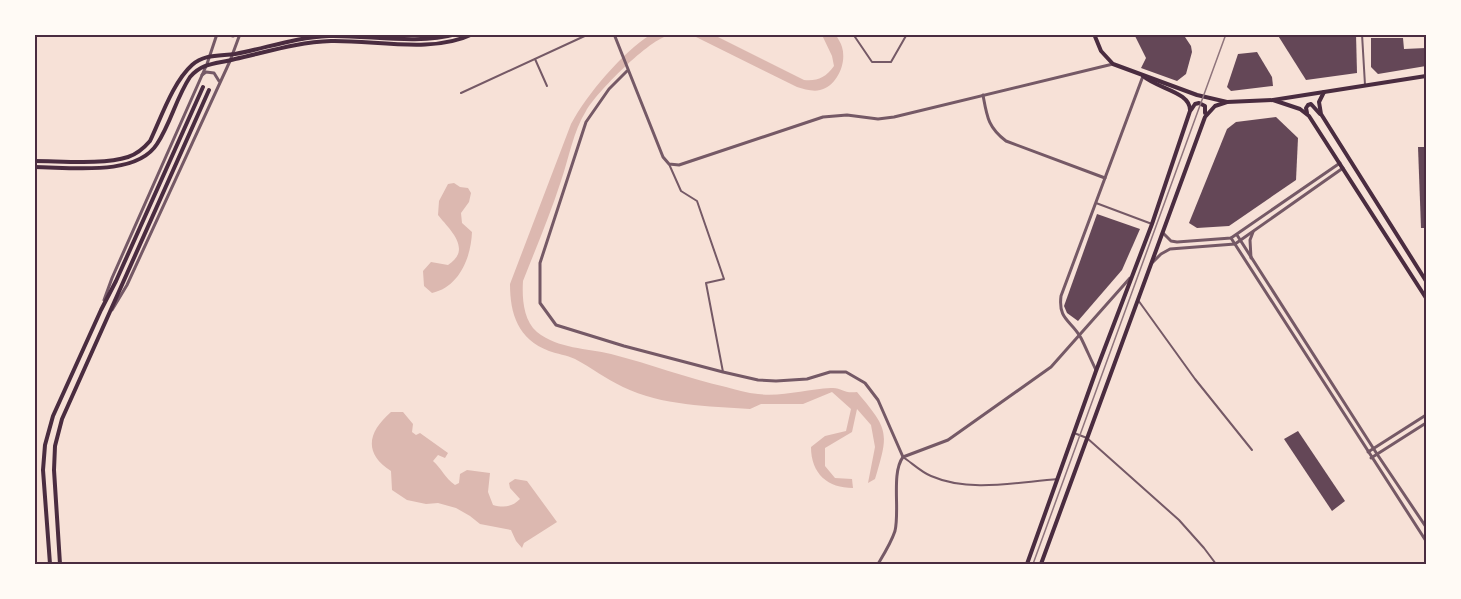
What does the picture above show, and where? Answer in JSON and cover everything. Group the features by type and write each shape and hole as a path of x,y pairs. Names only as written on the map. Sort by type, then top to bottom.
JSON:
{"main road":[{"path":"34,167 115,167 133,163 147,155 158,144 190,77 197,69 207,64 230,61 297,44 445,38 456,34"},
{"path":"34,161 115,160 130,157 143,149 150,141 184,74 193,64 209,56 233,54 295,39 318,37 418,39 448,44 473,34"},
{"path":"1094,34 1101,51 1113,64 1197,95 1227,102 1273,100 1426,76"},
{"path":"1143,76 1152,84 1184,96 1190,103 1191,111"},
{"path":"50,564 43,470 45,445 53,416 101,310 117,281 203,87"},
{"path":"60,564 54,470 55,446 62,419 209,90"},
{"path":"1321,114 1319,102 1325,92"},
{"path":"1273,100 1300,109 1309,116"},
{"path":"1205,117 1215,106 1227,102"},
{"path":"1027,564 1191,111 1195,104 1203,104 1205,117 1041,564"},
{"path":"1426,281 1321,114 1315,107 1308,105 1306,108 1309,116 1426,298"}],"street":[{"path":"101,310 112,278 207,64 217,34"},
{"path":"226,34 233,36 239,34"},
{"path":"110,315 127,285 230,61 239,34"},
{"path":"461,93 589,34"},
{"path":"614,34 663,157 669,164 681,191 697,201 724,279 705,283 723,372"},
{"path":"852,34 872,62 891,62 907,34"},
{"path":"1362,34 1365,85"},
{"path":"535,59 547,86"},
{"path":"669,164 679,165 823,117 847,115 878,119 894,117 1113,64"},
{"path":"627,71 595,106 586,122 540,263 540,303 556,325 624,346 758,380 807,379 830,372 846,372 865,383 878,400 903,457 929,476 956,484 984,485 1058,479"},
{"path":"201,76 206,72 214,73 219,78 219,83"},
{"path":"1096,371 1080,336 1063,318 1060,308 1061,296 1143,76"},
{"path":"983,95 987,119 994,131 1006,141 1105,178"},
{"path":"1163,233 1171,241 1177,242 1231,238 1340,163"},
{"path":"1153,262 1170,249 1235,244 1343,168"},
{"path":"1096,203 1152,224"},
{"path":"1252,259 1250,240 1254,231"},
{"path":"1236,236 1426,527"},
{"path":"1231,238 1426,541"},
{"path":"878,564 895,530 898,509 898,468 903,457 956,435 1051,367 1133,275"},
{"path":"1138,300 1196,380 1252,450"},
{"path":"1368,452 1426,415"},
{"path":"1371,458 1426,423"},
{"path":"1074,433 1087,438 1179,520 1216,564"}],"shaded area":[{"path":"650,35 670,35 661,38 637,56 612,80 586,111 578,128 552,206 523,281 526,315 537,332 554,342 611,354 746,392 776,394 835,388 857,392 875,415 883,432 883,451 875,479 868,483 875,447 871,425 857,409 852,432 825,448 825,466 835,478 852,479 853,488 829,482 823,478 814,465 811,447 825,436 846,431 851,409 832,392 803,404 761,404 750,409 670,402 623,387 569,356 538,346 530,340 518,324 510,295 510,284 571,124 606,75 628,52"},
{"path":"692,35 714,35 804,80 813,80 821,78 834,66 822,35 836,35 842,47 842,67 836,79 826,88 808,90 797,87"},
{"path":"454,183 468,188 471,193 469,202 461,213 462,223 472,232 469,252 456,278 441,290 432,293 424,286 423,271 431,262 448,265 459,252 457,239 438,215 439,201 448,184"},
{"path":"391,412 403,412 413,424 412,432 416,435 420,433 448,453 445,458 438,455 433,461 455,485 459,483 460,474 467,470 490,473 488,492 493,505 504,507 520,499 510,488 509,483 515,479 527,481 557,522 524,543 522,548 511,530 480,524 456,508 438,503 426,504 407,500 392,490 391,471 376,457 373,450 372,442 377,427"}],"building":[{"path":"1134,34 1183,34 1192,52 1186,74 1177,81 1141,68 1146,58"},
{"path":"1277,34 1356,34 1357,73 1306,80"},
{"path":"1371,38 1403,38 1404,49 1426,48 1426,66 1378,74 1371,67"},
{"path":"1257,52 1272,77 1273,86 1231,91 1227,87 1238,54"},
{"path":"1276,117 1298,138 1296,180 1229,226 1197,228 1189,223 1227,129 1236,122"},
{"path":"1418,147 1426,147 1426,228 1421,228"},
{"path":"1097,214 1140,229 1122,270 1078,321 1067,313 1064,306"},
{"path":"1298,431 1345,501 1332,511 1284,439"}],"railway":[{"path":"1033,564 1226,34"}]}
